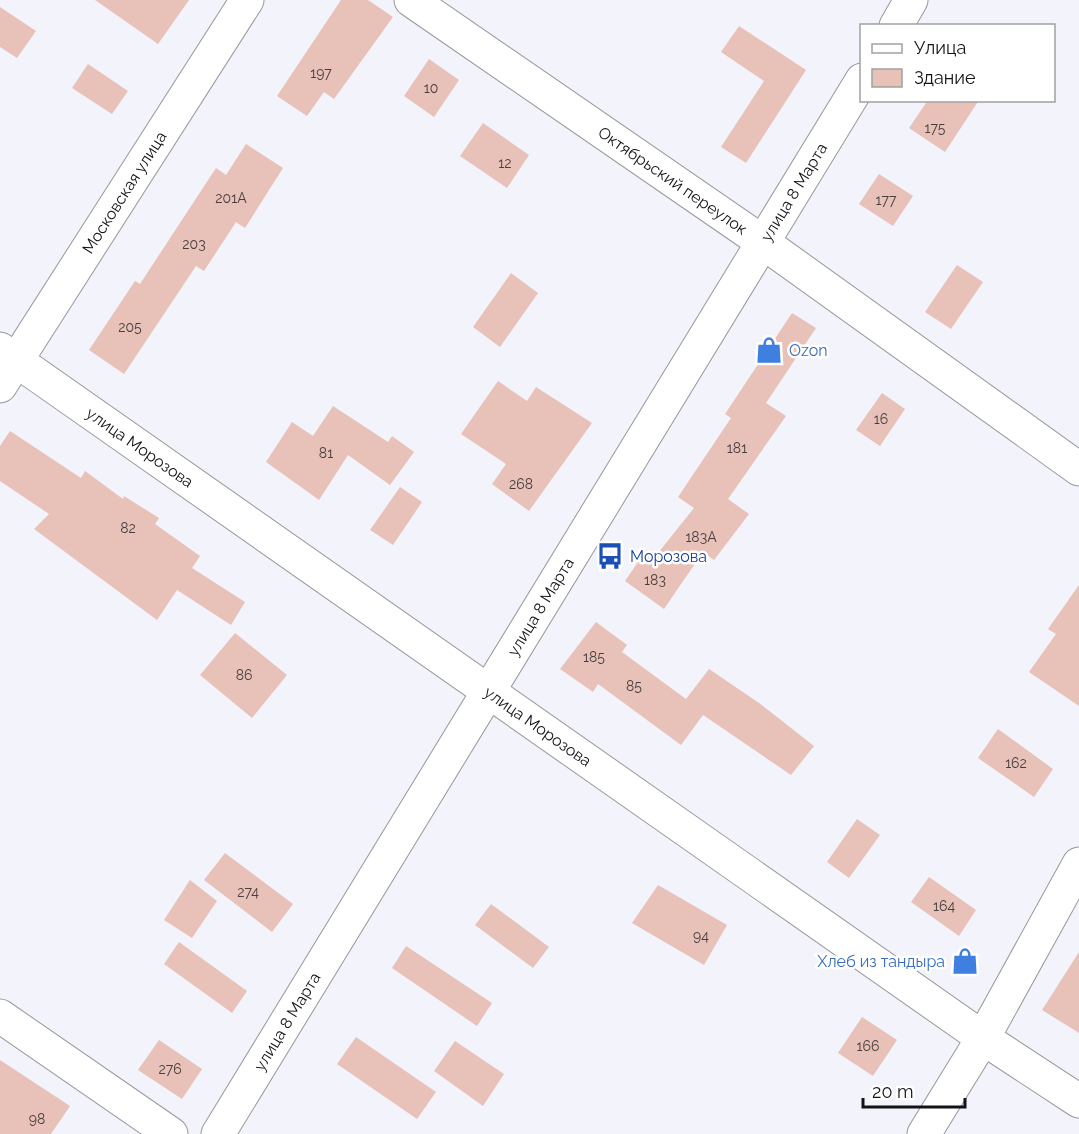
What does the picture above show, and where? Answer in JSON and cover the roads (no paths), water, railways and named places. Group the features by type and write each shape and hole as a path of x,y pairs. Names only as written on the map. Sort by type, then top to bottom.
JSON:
{"street":[{"name":"Московская улица","path":"6,365 247,0"},
{"name":"Октябрьский переулок","path":"411,0 761,241 1079,469"},
{"path":"897,24 911,0"},
{"name":"улица 8 Марта","path":"218,1134 860,82"},
{"name":"улица Морозова","path":"6,365 489,691 983,1038 1079,1101"},
{"path":"924,1134 983,1038 1079,864"},
{"path":"0,1016 171,1134"}],"place":[{"name":"Ozon","path":"769,350"},
{"name":"Морозова","path":"610,556"},
{"name":"Хлеб из тандыра","path":"965,961"}]}
